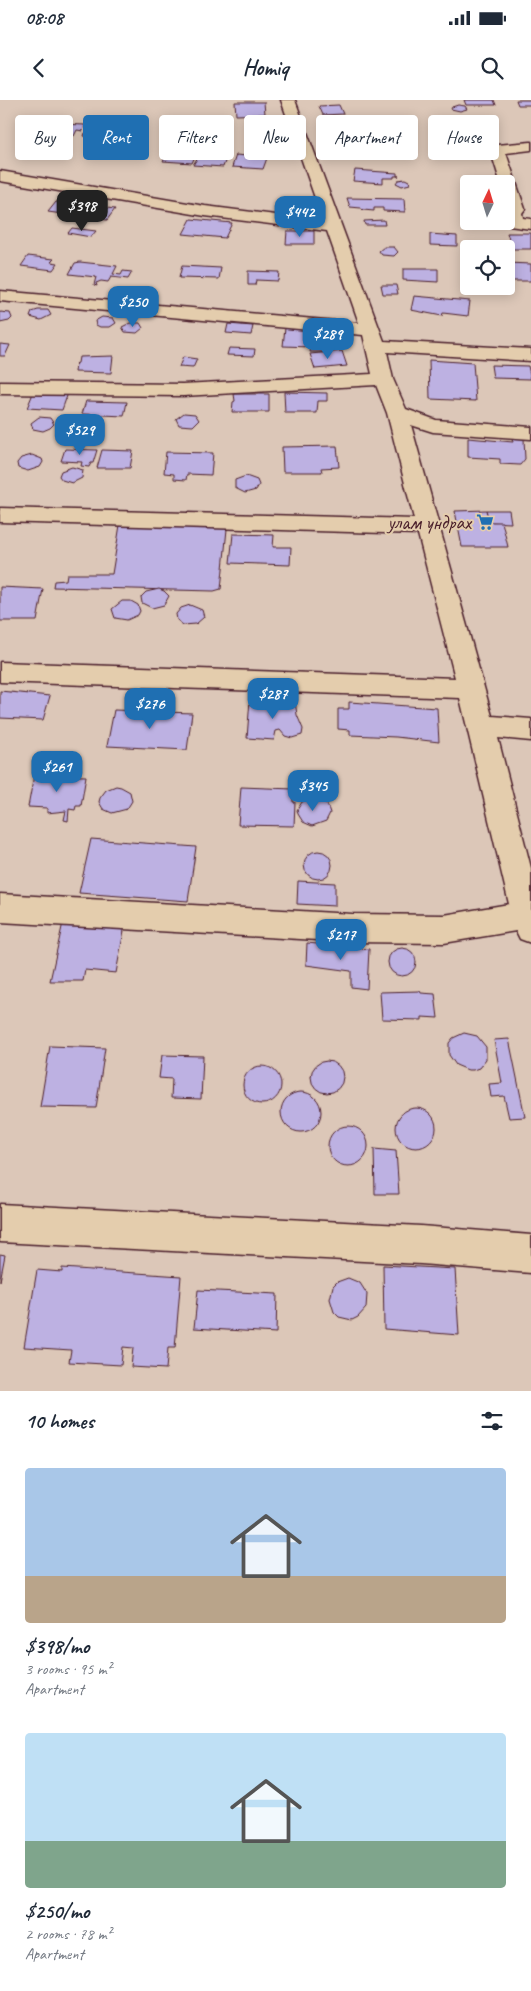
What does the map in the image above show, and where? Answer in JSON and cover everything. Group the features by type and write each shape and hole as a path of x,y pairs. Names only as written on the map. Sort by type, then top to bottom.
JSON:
{"street":[{"path":"0,908 352,928 444,929 529,922 481,726 398,413 383,379 372,338 288,100"},
{"path":"531,146 497,149 517,209 514,210 515,222 531,224"},
{"path":"0,176 206,211 334,227"},
{"path":"0,296 531,355"},
{"path":"0,388 183,390 383,379"},
{"path":"398,413 433,426 531,433"},
{"path":"0,515 429,527"},
{"path":"0,672 470,688"},
{"path":"481,726 531,730"},
{"path":"0,1223 421,1246 531,1254"}],"building":[{"path":"464,100 494,100 496,105 466,105"},
{"path":"516,100 531,100 531,105 518,105"},
{"path":"235,102 264,102 265,114 236,115"},
{"path":"339,105 343,114 323,115 319,106"},
{"path":"458,105 465,106 467,109 460,111 451,109"},
{"path":"73,125 83,125 83,131 77,130 74,136"},
{"path":"236,155 244,156 244,160 266,160 263,169 232,167"},
{"path":"164,160 193,160 192,163"},
{"path":"196,160 226,160 223,167 193,165"},
{"path":"355,170 397,173 397,176 394,176 394,178 383,178 383,183 353,181"},
{"path":"405,179 410,184 402,186 396,183 398,180"},
{"path":"347,198 404,199 405,212 383,211 383,208 374,208 374,211 350,207"},
{"path":"56,202 115,209 107,220 48,212"},
{"path":"191,219 232,223 225,238 183,234"},
{"path":"384,220 385,225 365,225 364,221"},
{"path":"72,228 96,231 91,237 68,233"},
{"path":"287,231 314,231 314,244 286,244"},
{"path":"507,233 531,233 531,249 515,249 515,240 509,240"},
{"path":"430,234 457,236 457,246 430,245"},
{"path":"384,247 394,247 398,252 394,256 382,255 379,251"},
{"path":"28,256 54,259 51,262 58,263 53,270 21,266"},
{"path":"75,263 117,266 113,274 121,275 123,271 132,272 128,279 111,277 108,282 101,281 96,283 97,286 94,285 96,277 69,274"},
{"path":"515,263 531,264 531,281 515,281"},
{"path":"182,266 221,268 219,279 179,278"},
{"path":"403,269 438,269 438,282 403,280"},
{"path":"248,271 279,272 278,281 256,280 255,285 248,285"},
{"path":"381,285 396,285 398,294 383,294"},
{"path":"414,296 470,301 468,316 443,313 442,316 411,310"},
{"path":"48,310 51,315 41,320 30,317 32,312"},
{"path":"0,312 10,313 12,318 9,321 0,323"},
{"path":"102,317 113,318 116,323 110,327 96,325 95,321"},
{"path":"130,323 140,323 143,328 137,333 125,332 122,327"},
{"path":"228,324 253,326 251,335 226,333"},
{"path":"285,328 318,331 317,341 327,342 325,352 310,352 311,347 283,346"},
{"path":"0,344 10,345 5,356 0,356"},
{"path":"229,348 255,349 254,356 227,355"},
{"path":"342,351 347,366 315,369 310,354"},
{"path":"113,356 111,373 75,372 75,364 78,363 79,357"},
{"path":"183,357 197,359 193,368 179,367"},
{"path":"429,360 473,363 476,401 430,399"},
{"path":"491,365 528,366 531,379 493,378"},
{"path":"34,391 68,393 62,410 27,408"},
{"path":"284,392 327,393 327,401 318,401 317,413 285,413"},
{"path":"234,394 269,394 269,412 232,412 233,402 235,401"},
{"path":"86,401 127,402 124,416 82,414"},
{"path":"184,413 195,414 199,420 193,426 179,425 176,419"},
{"path":"39,417 50,418 54,424 43,431 33,429 31,423"},
{"path":"468,438 513,442 512,438 524,439 525,459 520,465 500,464 500,459 468,457"},
{"path":"337,446 339,467 321,468 322,472 283,472 282,447"},
{"path":"65,449 97,450 93,463 89,467 81,466 82,462 61,461"},
{"path":"102,450 133,451 130,468 97,468"},
{"path":"166,452 213,453 211,475 187,474 186,480 174,479 174,474 164,473"},
{"path":"32,455 42,459 43,462 40,467 28,471 18,468 17,463 21,458"},
{"path":"72,467 83,470 82,478 72,483 62,480 59,476 61,471"},
{"path":"246,476 257,480 259,485 256,490 245,493 235,488 235,480"},
{"path":"486,510 509,510 511,523 489,522"},
{"path":"486,510 489,522 502,522 508,547 462,547 455,511"},
{"path":"120,525 225,525 227,529 221,589 214,591 53,587 54,581 66,580 67,574 112,574"},
{"path":"233,534 274,535 273,547 291,547 290,565 230,563"},
{"path":"0,587 43,589 37,621 0,621"},
{"path":"159,589 169,596 164,605 152,608 142,603 141,597 146,592"},
{"path":"122,601 131,601 138,605 140,611 138,615 127,620 115,618 112,609"},
{"path":"190,605 202,610 204,617 196,624 183,625 177,620 176,614 181,608"},
{"path":"0,691 50,696 43,720 0,718"},
{"path":"250,700 295,701 297,715 303,729 302,735 292,738 285,736 280,730 276,731 274,740 247,738"},
{"path":"349,702 437,708 439,742 396,737 350,735 350,730 338,729 338,709 349,709"},
{"path":"114,710 192,713 187,750 107,746"},
{"path":"34,775 86,776 81,806 76,806 75,810 69,809 68,821 64,820 66,811 47,813 47,808 28,807"},
{"path":"116,786 130,792 132,801 127,809 112,813 103,809 99,802 106,790"},
{"path":"241,787 293,789 293,802 295,802 294,826 238,825"},
{"path":"307,799 318,799 327,804 330,813 326,821 312,826 303,822 297,810 302,802"},
{"path":"91,839 196,847 188,901 79,893"},
{"path":"318,851 328,855 332,865 328,875 318,879 308,875 304,865 308,855"},
{"path":"298,881 335,883 335,906 297,904"},
{"path":"64,918 126,920 116,973 85,970 83,981 50,981"},
{"path":"307,943 369,949 367,989 351,987 351,971 306,965"},
{"path":"402,948 412,952 416,962 412,972 402,976 392,972 388,962 392,952"},
{"path":"420,991 421,993 435,994 438,1018 422,1017 422,1020 382,1019 380,992"},
{"path":"464,1033 477,1036 486,1047 486,1059 479,1068 473,1070 456,1065 449,1055 449,1043 453,1038"},
{"path":"509,1039 525,1117 509,1118 504,1096 491,1097 489,1084 502,1083 494,1040"},
{"path":"50,1046 105,1048 96,1108 40,1107"},
{"path":"162,1055 203,1056 201,1099 171,1098 172,1079 159,1078"},
{"path":"327,1061 333,1062 338,1066 342,1071 342,1083 338,1088 333,1092 327,1093 321,1092 316,1088 312,1083 311,1077 312,1071 316,1066 321,1062"},
{"path":"262,1066 276,1071 281,1085 276,1099 262,1104 248,1099 243,1085 248,1071"},
{"path":"297,1092 305,1092 312,1095 318,1101 321,1112 318,1123 312,1129 305,1132 297,1132 290,1129 284,1123 281,1116 281,1108 284,1101 290,1095"},
{"path":"420,1108 427,1111 433,1117 436,1128 435,1136 427,1145 420,1148 412,1148 405,1145 397,1136 396,1124 399,1117 408,1109"},
{"path":"352,1126 359,1129 365,1135 368,1146 367,1154 359,1163 352,1166 344,1166 337,1163 329,1154 328,1142 331,1135 340,1127"},
{"path":"374,1149 396,1151 399,1194 375,1194"},
{"path":"0,1254 5,1255 0,1281"},
{"path":"383,1265 455,1269 459,1335 384,1329"},
{"path":"62,1268 181,1276 175,1348 168,1348 166,1369 131,1367 133,1348 123,1347 121,1365 69,1362 71,1350 24,1347 37,1270 62,1272"},
{"path":"348,1278 360,1283 367,1294 366,1308 358,1317 352,1320 339,1317 334,1312 330,1299 333,1286 337,1282"},
{"path":"198,1290 277,1294 276,1333 194,1328"}],"place":[{"name":"улам ундрах","path":"485,522"}]}
